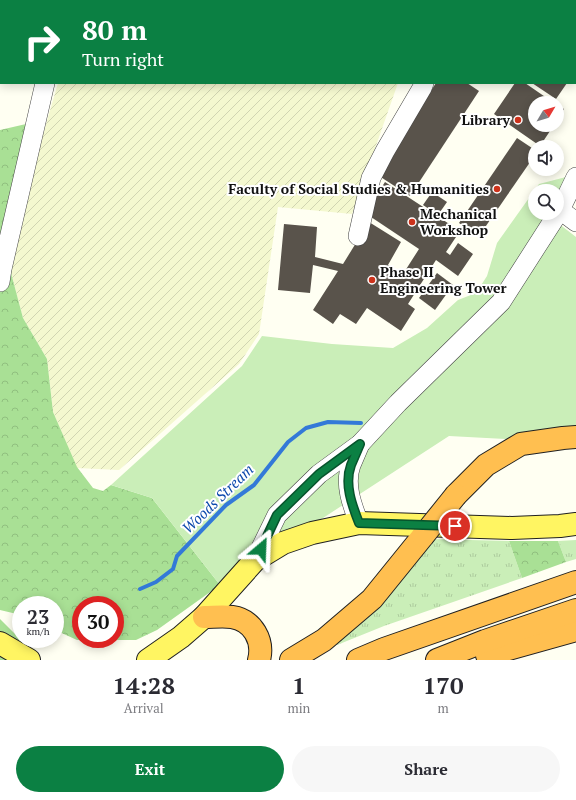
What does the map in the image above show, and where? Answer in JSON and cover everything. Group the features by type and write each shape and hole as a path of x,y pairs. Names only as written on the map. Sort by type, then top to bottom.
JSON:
{"highway":[{"path":"291,660 324,640 372,599 456,495 486,465 521,444 576,437"},
{"path":"358,660 384,649 576,582"},
{"path":"437,660 485,641 576,610"},
{"path":"204,617 234,618 248,624 253,629 259,640 261,654 259,660"},
{"path":"468,660 576,630"}],"main road":[{"path":"148,660 181,637 204,617 255,560 283,543 312,533 359,523 512,528 576,524"},
{"path":"0,643 29,660"}],"street":[{"path":"0,282 45,84"},
{"path":"358,236 371,178 424,84"},
{"path":"564,202 576,177"},
{"path":"564,213 576,222"},
{"path":"255,560 277,515 319,474 360,444 398,403 501,302 554,220"},
{"path":"359,523 351,501 349,481 351,466 360,444"}],"green space":[{"path":"58,84 398,84 352,214 278,207 259,334 239,364 119,470 77,468 53,412 47,359 23,318 11,273 33,169"},
{"path":"26,124 33,169 11,273 23,318 47,359 53,412 77,467 93,488 103,491 111,485 152,498 220,585 157,630 136,640 124,640 124,596 72,596 72,638 64,634 64,596 12,596 12,613 0,610 0,130"},
{"path":"566,177 576,180 564,203 564,184 539,184"},
{"path":"528,199 528,220 554,220 576,237 576,433 527,440 449,436 220,585 152,498 111,485 242,366 262,336 332,344 393,348 427,328 458,300 476,293 487,276 497,243"},
{"path":"432,539 509,541 522,578 384,626 337,645 335,641"},
{"path":"576,540 576,559 566,562 558,541"},
{"path":"509,541 558,541 566,562 522,578"},
{"path":"0,619 12,631 12,648 29,648 32,651 35,660 0,660"}],"building":[{"path":"435,84 468,84 479,91 410,196 376,174"},
{"name":"Library","path":"514,84 526,84 544,96 528,96 528,132 549,132 544,140 531,140 494,114"},
{"path":"534,84 566,84 558,96 552,96"},
{"name":"Faculty of Social Studies & Humanities","path":"517,138 528,145 528,165 479,236 459,223"},
{"path":"385,182 460,231 446,252 450,255 458,243 473,254 458,276 436,260 408,304 415,309 401,331 367,308 356,324 340,314 333,324 313,310 338,271 313,265 310,293 278,290 284,224 317,227 315,257 343,264 369,222 401,242 388,265 403,274 419,249 365,213"},
{"path":"432,192 447,202 438,215 423,205"},
{"path":"437,273 453,285 435,310 419,298"}],"waterway":[{"name":"Woods Stream","path":"140,589 156,582 173,569 177,556 226,505 254,485 288,442 306,428 328,422 361,423"}],"place":[{"name":"Library","path":"518,120"},
{"name":"Faculty of Social Studies & Humanities","path":"497,189"},
{"name":"Mechanical Workshop","path":"412,222"},
{"name":"Phase II Engineering Tower","path":"372,280"}],"route":[{"path":"261,549 277,515 319,474 360,444 351,466 349,481 351,501 359,523 455,526"}]}
